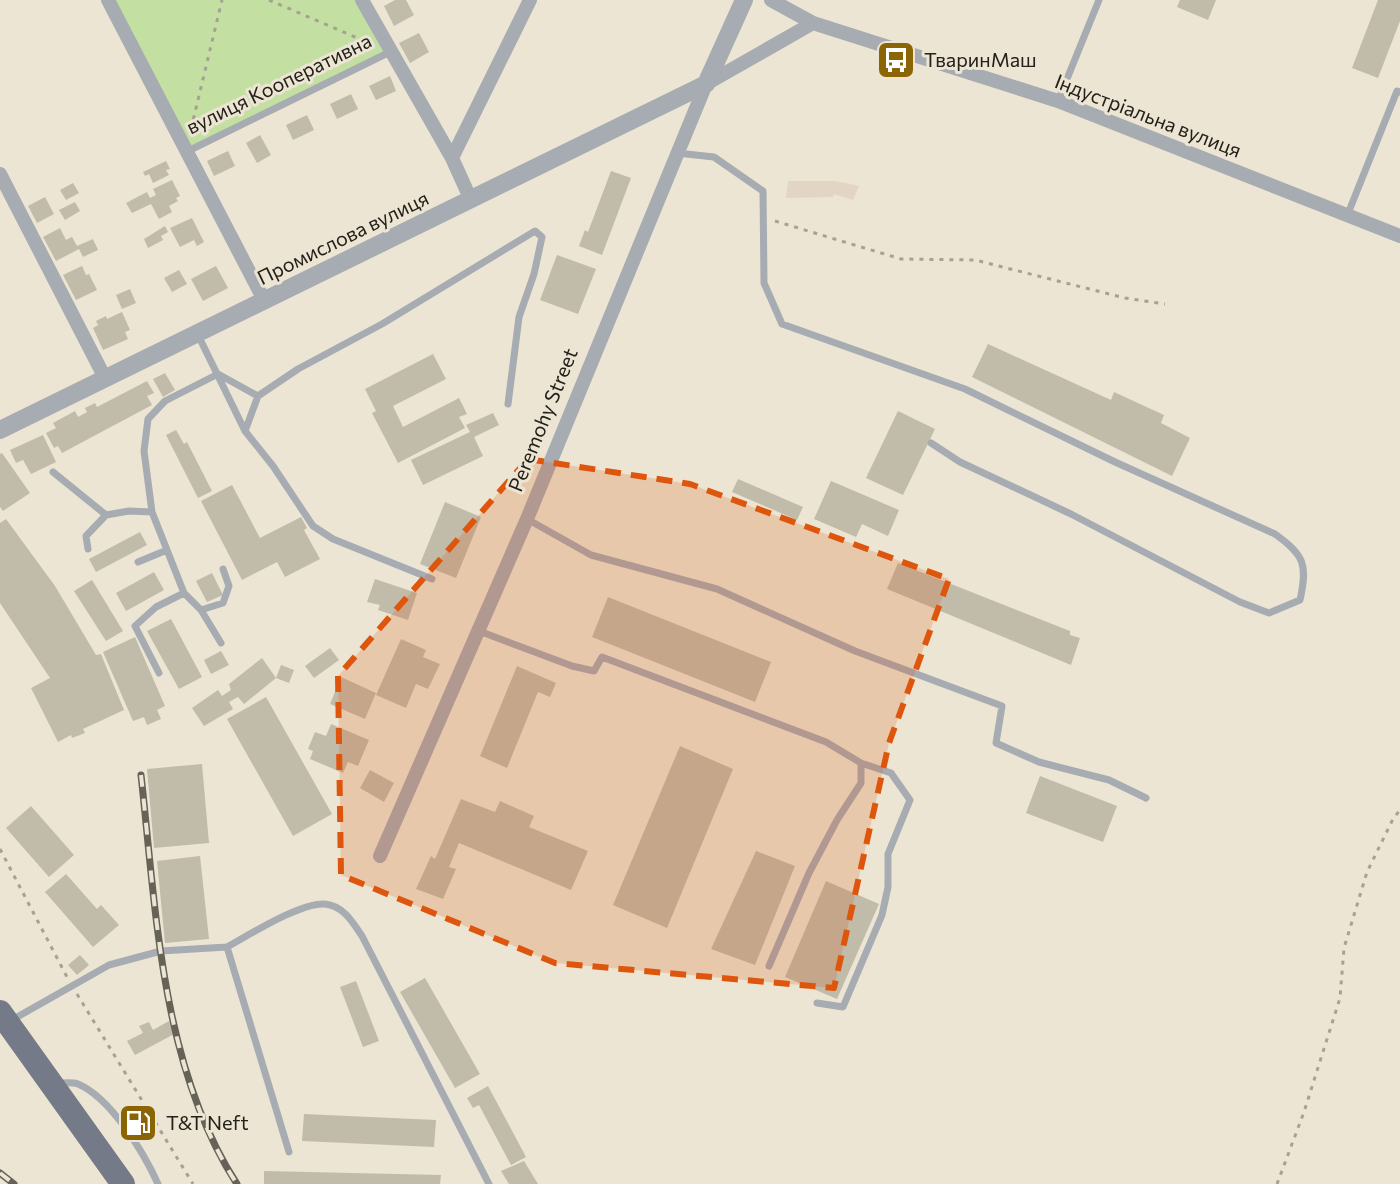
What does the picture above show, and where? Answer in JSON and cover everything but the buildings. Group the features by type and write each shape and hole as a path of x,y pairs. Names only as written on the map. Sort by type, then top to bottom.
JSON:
{"main road":[{"path":"4,1017 123,1184"}],"street":[{"name":"вулиця Кооперативна","path":"108,0 265,302"},
{"name":"вулиця Кооперативна","path":"362,0 452,158 471,200"},
{"path":"452,158 530,0"},
{"name":"Peremohy Street","path":"380,856 527,519 677,153 744,0"},
{"name":"Індустріальна вулиця","path":"771,0 813,23 1058,101 1400,236"},
{"path":"706,84 813,23"},
{"name":"Промислова вулиця","path":"0,430 706,84"},
{"path":"0,174 105,378"}],"lane":[{"path":"1058,101 1099,0"},
{"name":"вулиця Кооперативна","path":"186,152 390,52"},
{"path":"1347,216 1397,91 1400,92"},
{"path":"677,153 714,157 763,191 764,283 782,324 965,389 1115,462 1275,534 1297,550 1305,577 1300,600 1269,613 1240,602 1071,514 960,462 931,443"},
{"path":"245,431 258,396 298,369 406,310 535,231 542,237 534,274 519,317 508,404"},
{"path":"198,335 245,431 313,526 333,539 432,579"},
{"path":"218,374 258,396"},
{"path":"218,374 165,401 148,419 144,451 152,512 184,593 201,610 221,643"},
{"path":"53,472 106,515"},
{"path":"88,549 86,536 106,515 129,511 152,512"},
{"path":"527,519 591,555 717,589 855,651 1002,706 996,743 1039,762 1109,780 1146,798"},
{"path":"138,562 167,550"},
{"path":"201,610 223,603 229,586 223,569"},
{"path":"159,673 135,626 156,607 184,593"},
{"path":"479,631 583,669 594,671 602,657 627,665 826,742 861,763 891,773 910,800 888,854 888,887 882,915 863,966 843,1007 817,1003"},
{"path":"769,966 809,873 861,783 861,763"},
{"path":"4,1017 109,965 161,951 227,947 294,911 325,904 346,913 362,936 489,1184"},
{"path":"227,947 289,1152"},
{"path":"51,1083 76,1083 102,1102 144,1153 158,1184"}],"path":[{"path":"186,152 222,0"},
{"path":"269,0 390,52"},
{"path":"764,218 901,259 975,260 1125,298 1165,304"},
{"path":"1277,1184 1304,1112 1340,998 1344,948 1367,872 1400,810"},
{"path":"0,849 72,986 193,1184"}],"highlighted area":[{"path":"528,459 690,484 949,579 889,743 834,988 555,963 341,875 338,676"}],"shaded area":[{"path":"788,181 835,181 859,186 853,200 834,194 833,197 786,198"}],"green space":[{"path":"108,0 362,0 390,52 186,152"}],"railway":[{"path":"141,775 158,933 177,1039 192,1090 212,1138 237,1184"},
{"path":"0,1173 14,1184"}],"place":[{"name":"ТваринМаш","path":"896,60"},
{"name":"T&T Neft","path":"138,1123"}]}
